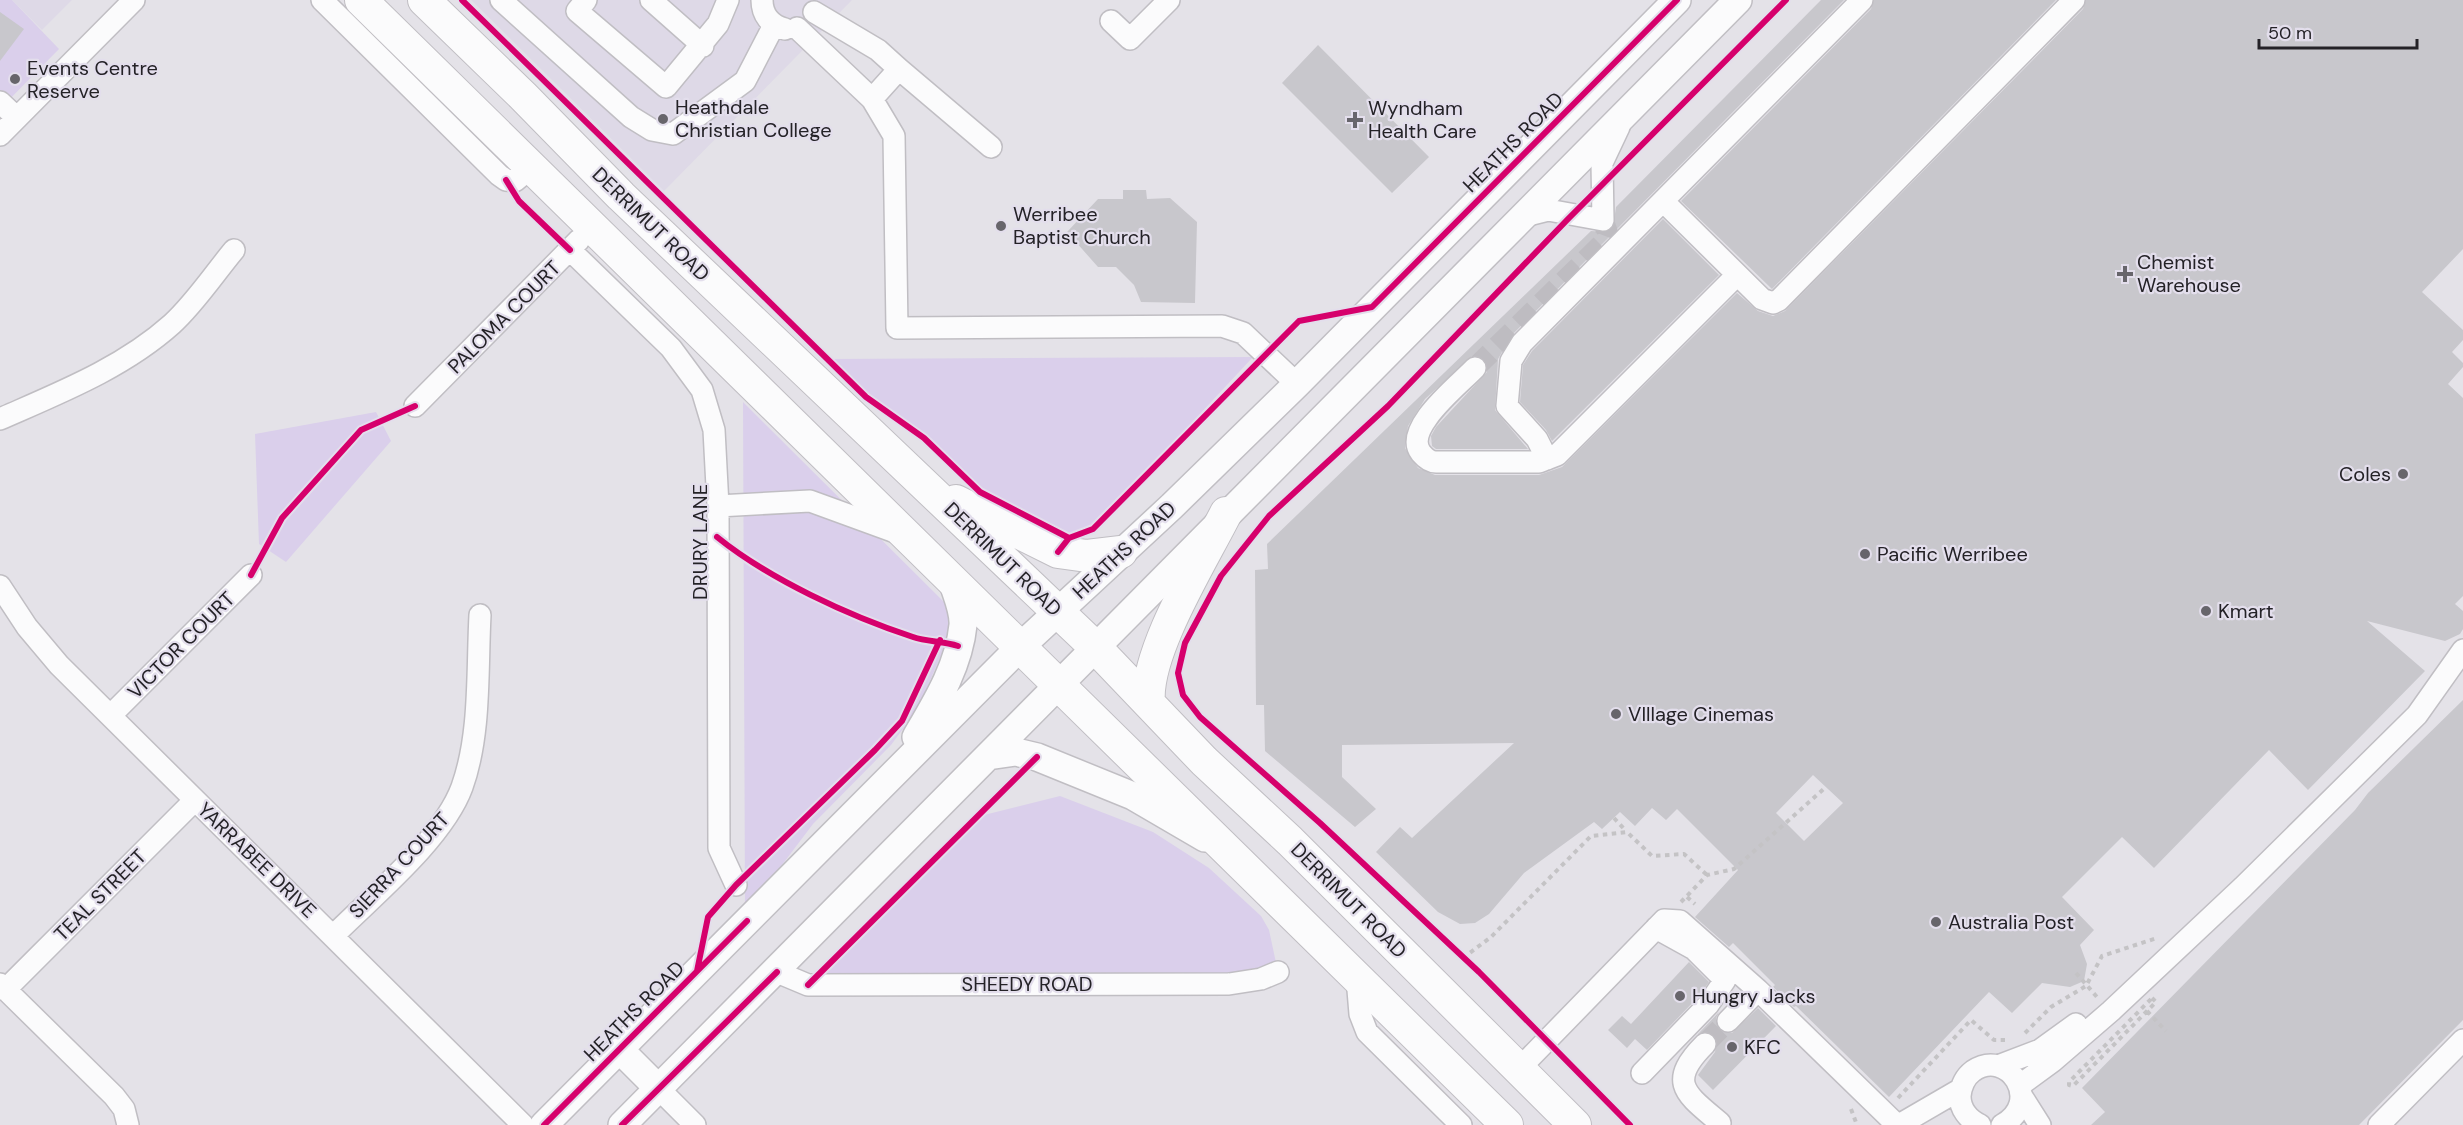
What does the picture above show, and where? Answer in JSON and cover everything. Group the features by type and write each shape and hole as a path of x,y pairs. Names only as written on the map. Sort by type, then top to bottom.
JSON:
{"highway":[{"path":"361,0 1507,1125"},
{"name":"DERRIMUT ROAD","path":"424,0 621,196 1095,647 1204,761 1290,841 1575,1125"},
{"path":"523,96 540,132 542,144 540,155 532,167"},
{"path":"592,226 621,196"},
{"path":"931,489 1058,552 1087,556 1121,552"},
{"path":"1149,703 1148,690 1154,666 1172,621 1226,513"}],"main road":[{"name":"HEATHS ROAD","path":"544,1125 1020,647 1296,384 1677,0"},
{"path":"622,1125 777,972 1226,513 1738,0"},
{"path":"1296,384 1311,391 1329,390 1378,360"},
{"path":"897,770 938,699 955,659 963,624 962,609 952,580"},
{"path":"988,756 1016,752 1037,757 1133,796 1227,850"},
{"path":"619,1049 658,1088"}],"street":[{"path":"322,0 499,175 506,180 515,181 532,167"},
{"path":"501,0 631,117 652,130 674,134 745,81 774,26"},
{"path":"586,0 577,11 666,87 703,46 718,24 728,0"},
{"path":"651,0 703,46"},
{"path":"1112,21 1130,39 1169,0"},
{"path":"1547,459 1537,439 1507,406 1511,361 1522,343 1862,0"},
{"path":"1663,201 1762,299 1773,303 1779,300 2074,0"},
{"path":"758,1 774,26 804,35 872,99 894,136 897,328 1222,326 1243,333 1296,384"},
{"path":"0,135 132,3"},
{"path":"804,35 815,6 878,50 991,147"},
{"path":"872,99 899,69"},
{"path":"0,102 17,118"},
{"path":"1524,216 1548,210 1603,220 1602,163 1627,110"},
{"name":"PALOMA COURT","path":"416,406 592,226"},
{"path":"0,420 68,390 141,350 174,323 234,250"},
{"name":"DRURY LANE","path":"570,250 671,348 702,390 714,430 718,506 719,848 736,885"},
{"path":"1475,368 1420,425 1416,441 1422,455 1430,462 1539,462 1564,448 1737,275"},
{"name":"DRURY LANE","path":"718,506 810,501 907,536"},
{"name":"VICTOR COURT","path":"111,715 251,575"},
{"name":"YARRABEE DRIVE","path":"0,586 27,627 59,665 334,935 523,1125"},
{"name":"SIERRA COURT","path":"334,935 444,821 462,788 472,748 480,615"},
{"path":"1980,1125 1966,1115 1960,1099 1961,1089 1971,1073 1989,1066 1998,1066 2040,1050 2068,1032 2137,967 2243,887 2417,715 2463,650"},
{"name":"TEAL STREET","path":"3,987 195,800"},
{"path":"1519,1070 1660,924 1680,921 1690,927 1758,990 1893,1121 1961,1089"},
{"path":"1642,1073 1708,1005 1725,980 1694,949 1660,924"},
{"path":"2003,1125 2017,1113 2020,1090 2070,1047 2172,941"},
{"name":"SHEEDY ROAD","path":"777,972 808,984 1229,984 1261,979 1278,972"},
{"path":"1357,978 1360,1014 1367,1032 1461,1125"},
{"path":"3,987 114,1096 124,1109 128,1125 134,1125"},
{"path":"1728,1021 1758,990"},
{"path":"2379,1125 2463,1040"},
{"path":"1705,1044 1690,1058 1682,1082 1688,1095 1720,1123"},
{"path":"1998,1066 2011,1073 2040,1125"},
{"path":"658,1088 695,1125"}],"path":[{"path":"1660,924 1707,875 1734,870 1826,787"},
{"path":"1614,818 1652,856 1684,854 1707,875"},
{"path":"1463,958 1491,937 1591,836 1627,832"},
{"path":"2018,1040 2051,1007 2086,986 2102,956 2172,941"},
{"path":"1455,950 1471,965"},
{"path":"2076,973 2101,1002"},
{"path":"2139,1010 2069,1082 2069,1085 2073,1086 2147,1011 2166,1030"},
{"path":"1893,1121 1971,1020 1994,1040 2006,1040"}],"shaded area":[{"name":"Events Centre Reserve","path":"0,0 12,0 59,49 0,109"},
{"path":"12,0 72,0 42,30"},
{"name":"Heathdale Christian College","path":"471,0 852,0 664,191"},
{"path":"1253,357 1093,529 1069,538 980,492 924,438 866,397 828,359"},
{"path":"743,402 947,605 951,633 917,710 891,745 813,824 769,882 745,905"},
{"path":"376,412 391,441 286,562 259,544 255,434"},
{"path":"1060,796 1153,832 1209,868 1261,916 1269,930 1278,972 808,985 976,817"}],"building":[{"name":"Pacific Werribee","path":"1821,0 1844,0 1511,336 1498,359 1495,410 1528,449 1436,449 1432,446 1431,436 1436,427 1487,372 1484,360 1472,356 1425,399 1408,426 1405,448 1418,468 1435,475 1539,475 1562,467 1737,293 1758,311 1773,316 1785,311 2083,9 2086,0 2463,0 2463,249 2422,292 2463,330 2463,340 2452,352 2463,363 2463,367 2448,384 2463,398 2463,596 2455,604 2463,611 2463,629 2460,634 2445,641 2367,621 2425,671 2308,790 2269,750 2154,868 2122,837 2062,897 2094,930 2080,945 2087,964 2084,981 2070,987 2042,983 2012,1013 1989,992 1889,1097 1796,1006 1794,1007 1773,987 1775,985 1733,943 1729,947 1695,917 1738,870 1677,809 1666,820 1652,808 1635,826 1620,812 1602,829 1594,822 1524,873 1489,914 1475,923 1460,924 1438,912 1376,852 1400,827 1412,838 1514,743 1342,745 1342,777 1376,809 1355,827 1265,751 1264,705 1256,705 1255,570 1268,569 1267,544 1591,231 1607,232 1613,227 1616,207","holes":["1813,775 1843,803 1804,841 1776,813"]},
{"path":"1874,0 2056,0 1772,289 1681,201 1871,9"},
{"path":"0,12 24,29 0,61"},
{"name":"Wyndham Health Care","path":"1318,45 1429,157 1392,193 1282,83"},
{"path":"1123,190 1146,190 1147,199 1170,198 1197,222 1195,303 1141,302 1134,285 1116,267 1098,267 1067,232 1098,199 1123,199"},
{"path":"1663,219 1719,275 1552,441 1546,430 1520,402 1523,365 1532,351"},
{"path":"2463,700 2463,1020 2359,1125 2091,1125 2105,1112 2082,1088 2355,810 2368,793"},
{"name":"Hungry Jacks","path":"1689,962 1709,982 1698,997 1647,1050 1635,1039 1627,1048 1608,1030 1622,1016 1631,1024"},
{"name":"KFC","path":"1758,1008 1776,1026 1713,1090 1698,1075 1715,1052 1717,1041 1708,1032 1698,1034 1719,1012 1716,1018 1719,1030 1732,1033"}],"tunnel":[{"path":"1475,368 1602,244 1607,231 1603,220"},
{"path":"1705,1044 1728,1021"}],"cycle path":[{"path":"462,0 866,397 924,438 980,492 1069,538"},
{"path":"1058,552 1069,538 1093,529 1299,321 1372,307 1677,0"},
{"path":"1630,1125 1479,972 1320,823 1200,717 1183,695 1178,673 1185,643 1221,576 1269,516 1388,406 1568,219 1786,0"},
{"path":"506,180 519,201 570,250"},
{"path":"251,575 282,518 361,430 415,406"},
{"path":"717,537 785,582 810,595 913,637 958,646"},
{"path":"697,971 708,917 736,885 902,721 940,640"},
{"path":"808,985 1037,757"},
{"path":"544,1125 747,921"},
{"path":"622,1125 777,972"}],"place":[{"name":"Events Centre Reserve","path":"15,79"},
{"name":"Heathdale Christian College","path":"663,119"},
{"name":"Wyndham Health Care","path":"1355,120"},
{"name":"Werribee Baptist Church","path":"1001,226"},
{"name":"Chemist Warehouse","path":"2125,274"},
{"name":"Coles","path":"2403,474"},
{"name":"Pacific Werribee","path":"1865,554"},
{"name":"Kmart","path":"2206,611"},
{"name":"VIllage Cinemas","path":"1616,714"},
{"name":"Australia Post","path":"1936,922"},
{"name":"Hungry Jacks","path":"1680,996"},
{"name":"KFC","path":"1732,1047"}]}
